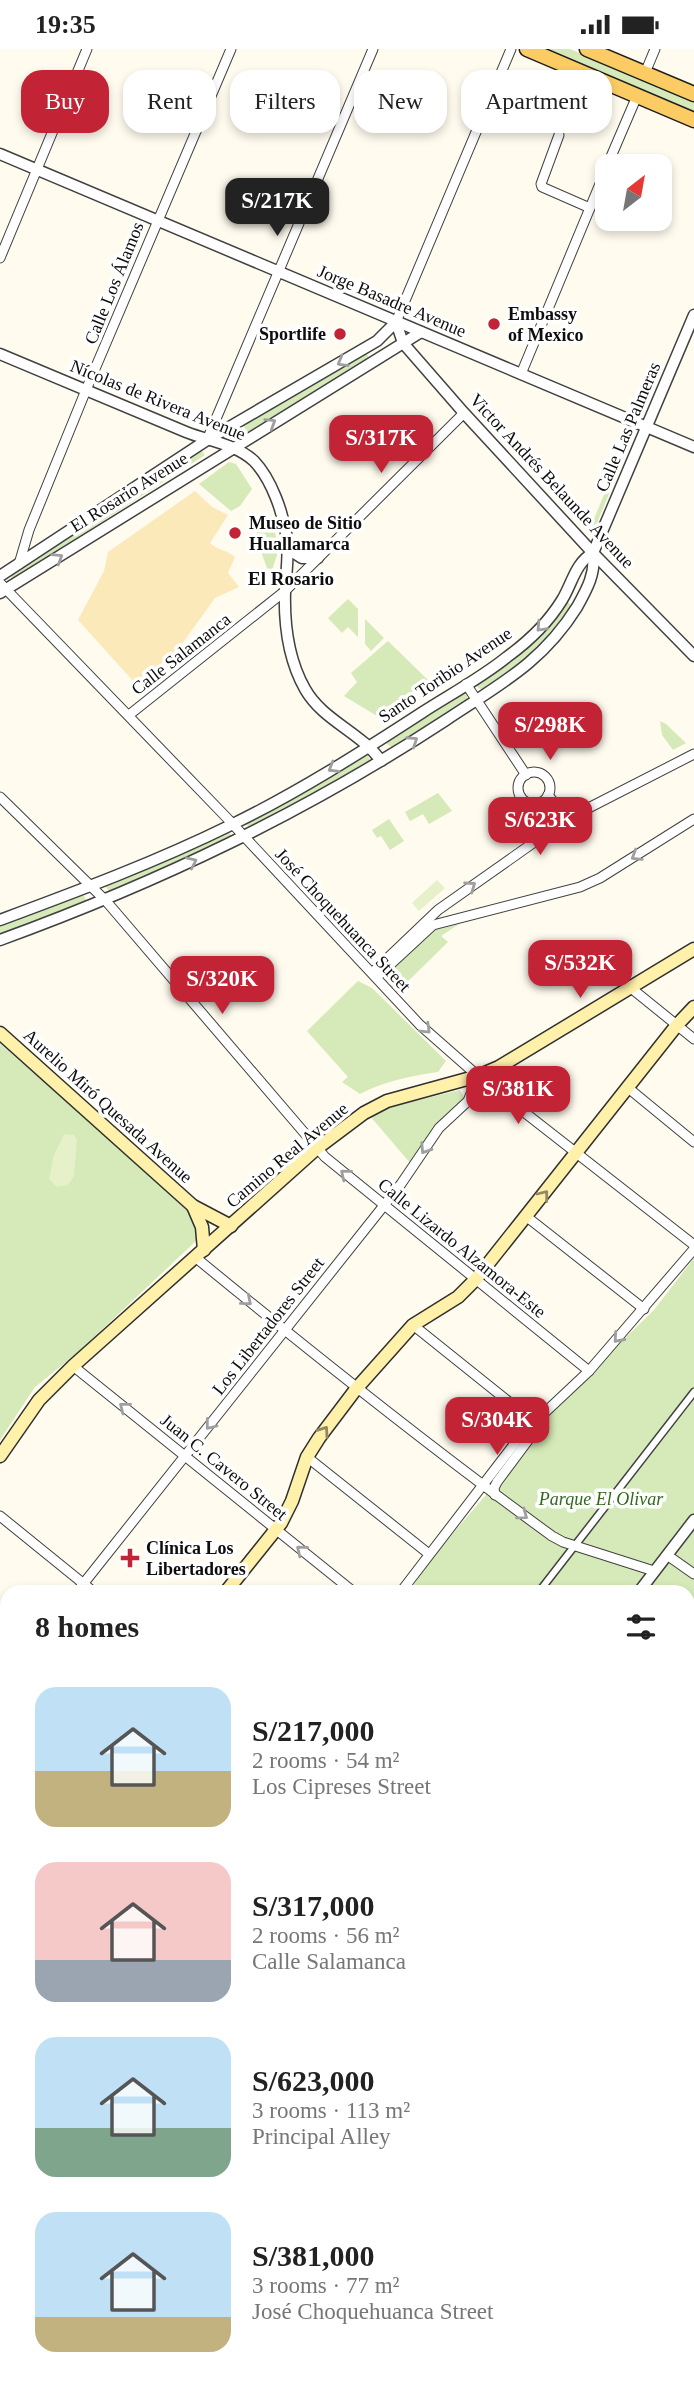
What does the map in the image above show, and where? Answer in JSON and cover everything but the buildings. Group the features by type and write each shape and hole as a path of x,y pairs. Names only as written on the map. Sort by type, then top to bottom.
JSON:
{"main road":[{"path":"527,49 694,120"},
{"path":"587,49 694,94"},
{"name":"Camino Real Avenue","path":"0,1456 39,1400 73,1366 316,1149 364,1113 387,1101 478,1076 530,1050 694,949"},
{"path":"231,1585 276,1530 287,1512 307,1457 318,1438 356,1389 413,1325 458,1297 476,1279 627,1087 694,1007"},
{"name":"Aurelio Miró Quesada Avenue","path":"0,1033 193,1206 231,1226"},
{"name":"Aurelio Miró Quesada Avenue","path":"193,1206 202,1227 199,1253"}],"street":[{"path":"0,258 87,49"},
{"name":"Calle Los Álamos","path":"19,564 29,530 86,390 156,220 231,49"},
{"path":"207,440 373,49"},
{"path":"396,321 511,49"},
{"path":"645,73 655,49"},
{"path":"612,154 637,96"},
{"path":"559,135 542,187 590,208"},
{"name":"Jorge Basadre Avenue","path":"0,154 694,447"},
{"path":"521,374 595,196"},
{"name":"Calle Las Palmeras","path":"593,552 694,315"},
{"name":"Victor Andrés Belaunde Avenue","path":"396,321 403,343 464,413 694,656"},
{"name":"El Rosario Avenue","path":"0,576 207,440 369,346 387,333 396,321"},
{"name":"El Rosario Avenue","path":"2,589 421,332"},
{"name":"Nícolas de Rivera Avenue","path":"0,354 207,440 232,447 254,462 265,476 281,513 288,549 285,620 295,667 305,688 323,712 370,746 381,761"},
{"name":"Calle Salamanca","path":"129,715 285,591 464,413"},
{"path":"29,530 33,542 40,550"},
{"path":"288,549 302,558 318,558"},
{"name":"Santo Toribio Avenue","path":"0,920 91,886 233,824 297,790 370,746 505,659 530,639 563,599 582,561 593,552"},
{"name":"Santo Toribio Avenue","path":"0,940 106,901 244,838 381,761 476,700 531,663 549,645 578,605 594,570 593,552"},
{"name":"José Choquehuanca Street","path":"2,589 129,715 420,1024 478,1076 694,1247"},
{"path":"563,599 572,599 578,605"},
{"path":"466,684 526,775"},
{"path":"375,975 446,904 568,819 694,754"},
{"path":"678,764 694,764"},
{"path":"535,772 544,776 549,785 548,795 541,802 526,801 519,793 519,783 526,775 535,772"},
{"path":"548,795 568,819"},
{"name":"Calle Lizardo Alzamora-Este","path":"0,797 106,901 316,1149 589,1371"},
{"path":"531,803 547,834"},
{"path":"375,975 428,928 580,887 600,878 694,819"},
{"path":"446,904 443,913 452,920"},
{"path":"631,988 694,1039"},
{"name":"Los Libertadores Street","path":"84,1583 384,1206 439,1128 468,1101 478,1076"},
{"path":"627,1087 694,1142"},
{"path":"527,1217 644,1309"},
{"path":"406,1585 481,1485 534,1422 589,1371 694,1247"},
{"path":"199,1253 283,1331 481,1485 552,1536 574,1546 654,1571"},
{"path":"413,1325 534,1422"},
{"name":"Juan C. Cavero Street","path":"73,1366 345,1585"},
{"path":"544,1585 694,1392"},
{"path":"495,1495 497,1482 529,1439 534,1422"},
{"path":"307,1457 429,1554"},
{"path":"0,1516 84,1583"},
{"path":"644,1585 694,1520"},
{"path":"667,1555 694,1574"}],"green space":[{"path":"541,49 570,49 694,102 694,114 612,79 612,70 590,70"},
{"path":"365,351 370,359 247,432 242,423"},
{"path":"626,441 630,442 595,528 592,526 594,519"},
{"path":"200,449 205,455 13,579 9,573"},
{"path":"229,462 236,464 252,489 240,506 231,511 199,484"},
{"path":"263,522 275,527 277,555 272,570 267,568 259,546 252,541 250,535 256,537 258,526"},
{"path":"348,599 358,609 358,637 348,627 342,633 328,618"},
{"path":"564,603 572,606 543,642 484,690 478,688 477,684"},
{"path":"365,619 384,638 371,651 365,644"},
{"path":"388,641 430,682 377,716 344,696 357,682 351,673"},
{"path":"463,692 467,694 467,701 392,748 384,741"},
{"path":"660,721 686,743 673,750 662,735"},
{"path":"366,753 371,761 252,831 247,825 248,821"},
{"path":"438,793 452,811 429,824 423,814 410,821 405,812"},
{"path":"389,819 404,841 390,850 381,836 377,838 372,830"},
{"path":"228,831 233,838 111,893 104,885"},
{"path":"437,880 445,888 419,911 412,903"},
{"path":"82,893 87,901 0,934 0,923"},
{"path":"459,924 441,936 448,942 396,993 383,978 436,930"},
{"path":"358,981 372,988 446,1061 438,1072 398,1080 360,1094 342,1082 348,1077 307,1031"},
{"path":"0,1044 193,1211 198,1230 197,1240 77,1353 35,1387 0,1440"},
{"path":"460,1090 465,1099 411,1164 370,1116 381,1109"},
{"path":"64,1134 74,1135 77,1140 74,1176 68,1185 57,1187 49,1179 54,1155"},
{"name":"Parque El Olivar","path":"694,1258 694,1585 414,1585 429,1561 498,1481 543,1423 586,1376 654,1310"}],"sand":[{"path":"195,491 212,507 228,515 210,543 235,557 228,573 239,587 215,598 174,655 134,682 78,620 104,571 108,552"}],"place":[{"name":"Embassy of Mexico","path":"494,324"},
{"name":"Sportlife","path":"340,334"},
{"name":"Museo de Sitio Huallamarca","path":"235,533"},
{"name":"Clínica Los Libertadores","path":"130,1558"}],"district":[{"name":"El Rosario","path":"291,578"}]}
